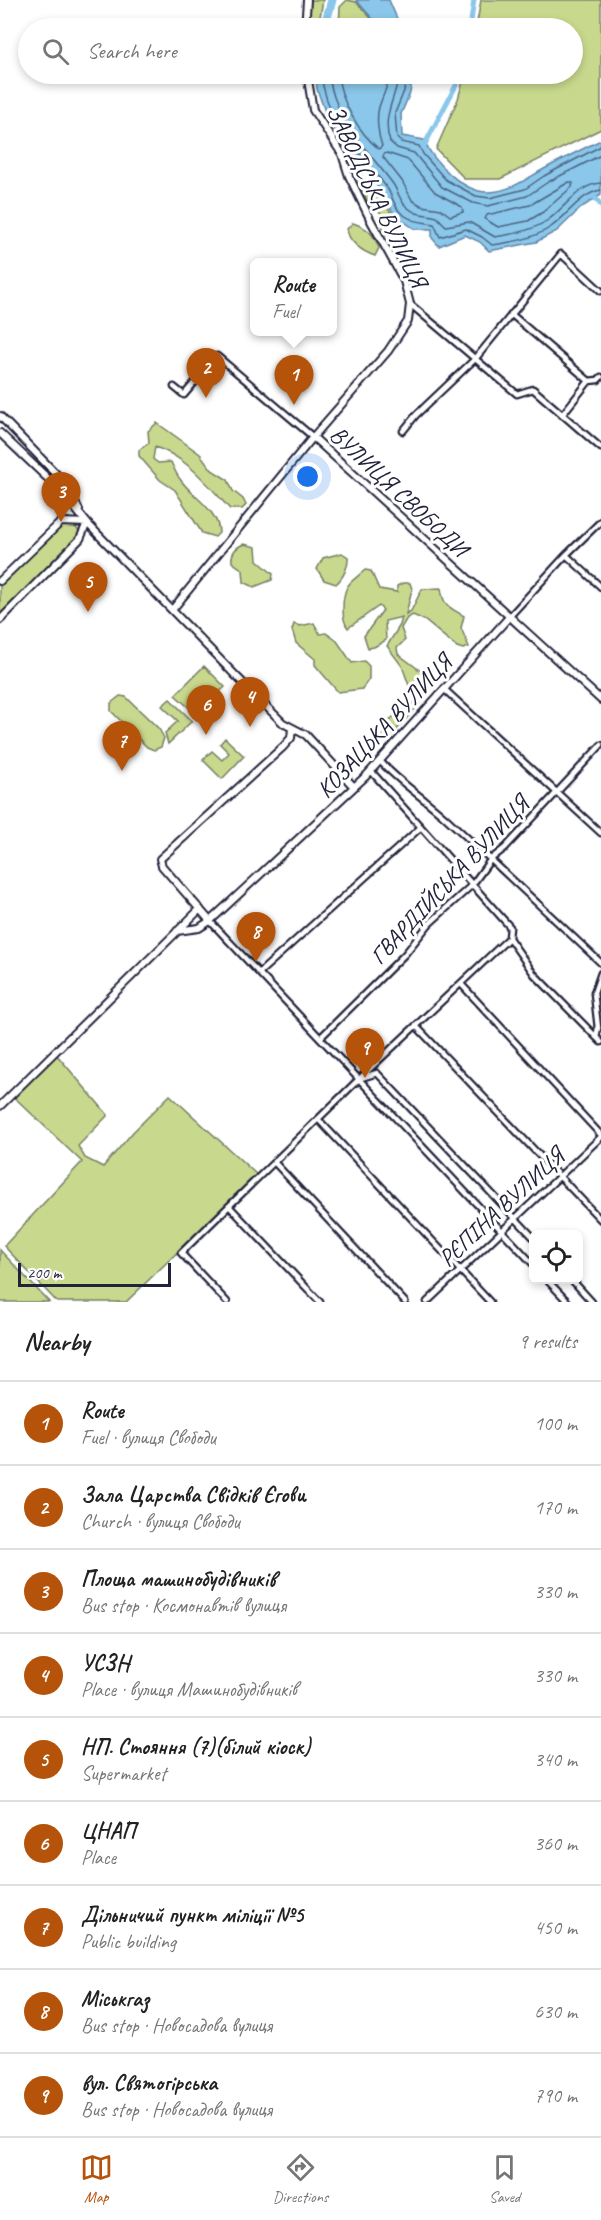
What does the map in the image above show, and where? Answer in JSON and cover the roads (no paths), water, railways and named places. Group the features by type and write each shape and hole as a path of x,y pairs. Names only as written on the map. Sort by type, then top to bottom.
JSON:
{"street":[{"path":"306,18 307,0"},
{"name":"ЗАВОДСЬКА ВУЛИЦЯ","path":"172,610 313,437 401,334 408,321 410,304 404,281 366,212 349,176 342,154 313,110 309,84"},
{"path":"403,432 416,415 476,358 561,254 601,291"},
{"path":"410,304 517,394 534,389 601,448"},
{"path":"511,314 589,381"},
{"name":"ВУЛИЦЯ СВОБОДИ","path":"174,387 184,395 217,356 313,437 601,700"},
{"path":"562,415 589,381 598,380 601,377"},
{"path":"0,416 66,484 87,523 81,539 0,620"},
{"path":"0,433 60,490 87,523 275,715 306,735 354,787"},
{"name":"КОЗАЦЬКА ВУЛИЦЯ","path":"177,931 199,928 210,921 371,771 566,555 601,521"},
{"path":"0,581 61,522 87,523"},
{"path":"566,555 601,588"},
{"path":"444,689 601,833"},
{"path":"292,728 291,738 283,747 160,860 162,866 210,921 529,1260"},
{"name":"ГВАРДІЙСЬКА ВУЛИЦЯ","path":"320,1038 405,954 429,924 472,885 490,859 505,848 601,745"},
{"path":"380,761 396,780 425,800 601,963"},
{"path":"371,771 510,927 509,938 534,974 601,1042"},
{"path":"260,973 421,827"},
{"path":"0,1106 200,909"},
{"path":"227,1302 181,1253 359,1079 509,938"},
{"path":"596,1037 598,1028 594,993 601,973"},
{"path":"461,984 601,1136"},
{"path":"416,1026 601,1220"},
{"path":"359,1079 377,1074 529,1233"},
{"path":"318,1119 490,1302"},
{"name":"РЄПІНА ВУЛИЦЯ","path":"427,1302 601,1136"},
{"path":"274,1162 405,1302"},
{"path":"229,1206 320,1302"},
{"path":"551,1284 568,1302"},
{"path":"576,1284 592,1302"}],"water":[{"path":"356,0 389,0 397,18 372,18"},
{"path":"316,84 411,84 401,114 402,136 424,140 434,158 451,175 479,191 497,191 511,187 601,140 601,195 582,207 557,231 536,242 489,251 480,242 465,235 439,246 432,238 432,229 415,229 394,215 383,194 329,123"}],"waterway":[{"path":"327,18 332,0"},
{"path":"374,0 382,18"},
{"path":"471,18 474,0"},
{"path":"425,144 457,84"},
{"path":"595,198 601,205"}],"place":[{"name":"Зала Царства Свідків Єгови","path":"206,398"},
{"name":"Route","path":"294,405"},
{"name":"Площа машинобудівників","path":"61,522"},
{"name":"НП. Стояння (7)(білий кіоск)","path":"88,612"},
{"name":"УСЗН","path":"250,727"},
{"name":"ЦНАП","path":"206,735"},
{"name":"Дільничий пункт міліції №5","path":"122,771"},
{"name":"Міськгаз","path":"256,962"},
{"name":"вул. Святогірська","path":"365,1078"}]}
